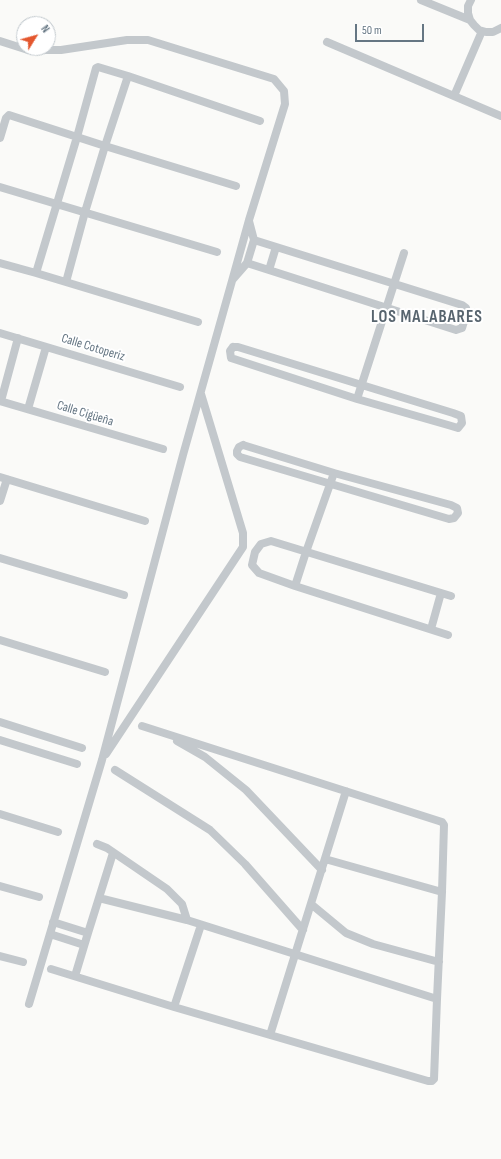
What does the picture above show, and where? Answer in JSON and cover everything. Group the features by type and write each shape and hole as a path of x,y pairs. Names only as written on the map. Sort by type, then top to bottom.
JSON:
{"street":[{"path":"421,0 470,20"},
{"path":"471,0 468,6 468,13 470,20 479,30 493,32 501,29"},
{"path":"454,96 482,31"},
{"path":"0,42 28,50 61,50 127,40 148,40 274,79 284,91 285,104 248,220 102,760 28,1004"},
{"path":"328,42 501,116"},
{"path":"36,273 96,68 98,67 128,76 260,121"},
{"path":"66,282 85,212 128,76"},
{"path":"0,138 6,118 9,115 236,186"},
{"path":"0,187 217,252"},
{"path":"232,281 247,263 254,240 248,220"},
{"path":"247,263 456,330 462,328 467,312 466,308 462,305 254,240"},
{"path":"269,270 276,247"},
{"path":"357,399 404,253"},
{"path":"0,263 198,322"},
{"name":"Calle Cotoperiz","path":"0,333 180,387"},
{"path":"0,401 18,338"},
{"path":"28,409 46,347"},
{"path":"238,347 362,384 453,413 460,416 462,423 458,428 357,399 231,358 230,351 233,348 238,347"},
{"path":"102,760 243,547 244,533 200,393"},
{"name":"Calle Cigüeña","path":"0,401 163,449"},
{"path":"243,445 334,473 451,505 457,508 458,513 454,518 449,519 330,484 240,457 237,454 237,451 239,447 243,445"},
{"path":"295,586 334,473"},
{"path":"0,501 3,478 145,521"},
{"path":"448,635 295,586 259,573 252,565 255,553 261,544 271,541 451,596"},
{"path":"243,547 255,553"},
{"path":"0,558 124,595"},
{"path":"431,630 441,593"},
{"path":"0,640 104,672"},
{"path":"0,722 82,748"},
{"path":"51,969 174,1007 428,1081 432,1081 434,1079 436,999 442,892 444,825 442,822 142,726"},
{"path":"163,733 205,757 246,790 322,870"},
{"path":"0,740 77,764"},
{"path":"115,770 210,830 245,864 303,930"},
{"path":"270,1035 346,791"},
{"path":"0,814 58,832"},
{"path":"97,844 107,848 168,889 182,904 188,920"},
{"path":"75,976 113,853"},
{"path":"325,859 442,892"},
{"path":"0,886 39,898"},
{"path":"99,898 188,920 436,999"},
{"path":"311,904 346,932 373,944 438,962"},
{"path":"53,922 88,933"},
{"path":"174,1007 201,925"},
{"path":"50,934 84,945"},
{"path":"0,956 22,962"}],"district":[{"name":"LOS MALABARES","path":"427,318"}]}
